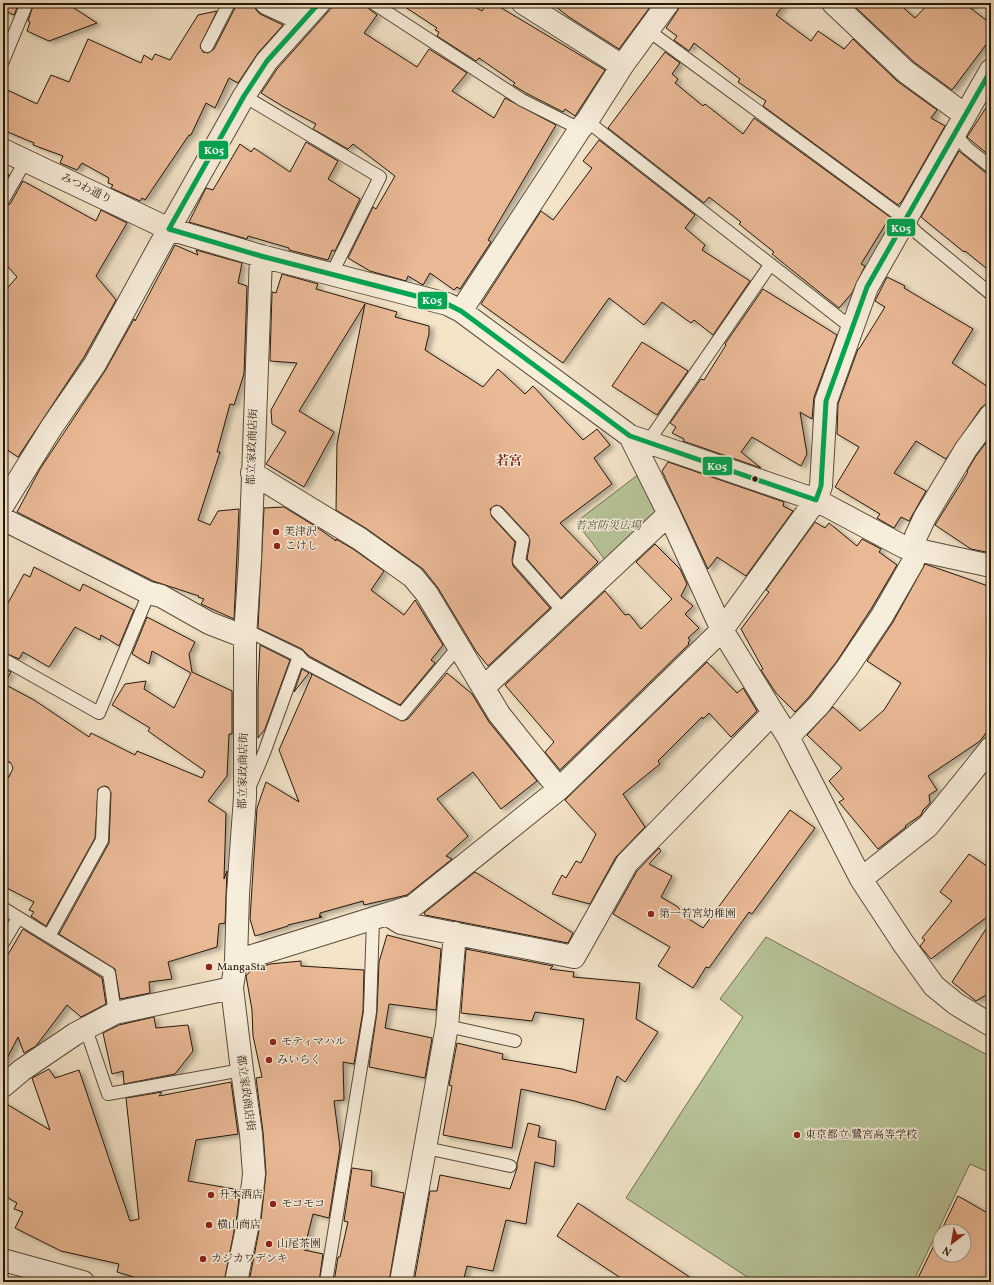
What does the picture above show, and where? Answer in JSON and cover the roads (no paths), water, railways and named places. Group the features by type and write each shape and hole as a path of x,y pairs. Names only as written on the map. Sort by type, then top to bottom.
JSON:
{"street":[{"path":"266,3 303,20"},
{"path":"3,505 51,428 95,364 244,96 267,61 319,3"},
{"path":"523,3 622,66"},
{"path":"461,311 622,66 668,3"},
{"path":"836,4 960,125"},
{"path":"236,961 413,906 559,789 722,630 816,500 821,486 826,401 867,287 991,70"},
{"name":"みつわ通り","path":"3,150 169,229 331,275 447,304 461,311 639,439"},
{"name":"都立家政商店街","path":"236,1282 249,1218 254,1174 251,1134 232,988 236,961 238,894 245,796 245,633 261,256"},
{"path":"788,737 819,705 847,668 882,616 913,562 916,536 925,517 966,449 991,415"},
{"path":"639,439 816,500 904,546 991,566"},
{"path":"639,439 669,514 722,630 772,714 788,737 861,879 903,943 934,986 956,1004 990,1023"},
{"path":"252,473 360,538 413,577 428,594 460,646 483,688 500,714 559,789"},
{"path":"483,688 669,514"},
{"path":"3,519 148,592 161,596 209,623 245,633"},
{"path":"380,917 401,923 574,957 627,863 772,714"},
{"path":"861,879 928,826 991,748"},
{"path":"401,1282 447,1026 455,933"},
{"path":"3,1086 22,1070 76,1034 86,1030 115,1013 232,988"},
{"path":"3,1260 83,1282"}],"lane":[{"path":"3,61 27,3"},
{"path":"207,46 229,3"},
{"path":"373,3 522,100 583,125 852,328"},
{"path":"649,31 906,220 916,232 991,294"},
{"path":"244,96 380,177 331,275"},
{"path":"960,125 967,148 991,167"},
{"path":"3,200 26,160"},
{"path":"639,439 770,265"},
{"path":"497,512 522,540 519,561 564,612"},
{"path":"3,659 99,713 148,592"},
{"path":"245,633 299,656 304,662 402,714 460,646"},
{"path":"245,796 264,753 299,656"},
{"path":"48,936 102,840 104,793"},
{"path":"3,908 109,973 115,1013"},
{"path":"326,1282 370,1012 380,917"},
{"path":"3,943 18,918"},
{"path":"447,1026 515,1041"},
{"path":"86,1030 108,1094 242,1070"},
{"path":"426,1148 510,1166"}],"place":[{"name":"美津沢","path":"276,532"},
{"name":"こけし","path":"277,546"},
{"name":"第一若宮幼稚園","path":"651,914"},
{"name":"MangaSta","path":"209,967"},
{"name":"モティマハル","path":"273,1042"},
{"name":"みいらく","path":"269,1060"},
{"name":"東京都立 鷺宮高等学校","path":"797,1135"},
{"name":"升本酒店","path":"211,1195"},
{"name":"モコモコ","path":"273,1204"},
{"name":"横山商店","path":"209,1225"},
{"name":"山尾茶園","path":"269,1244"},
{"name":"カジカワデンキ","path":"203,1259"}],"district":[{"name":"若宮","path":"509,462"}],"park label":[{"name":"若宮防災広場","path":"608,526"}]}
